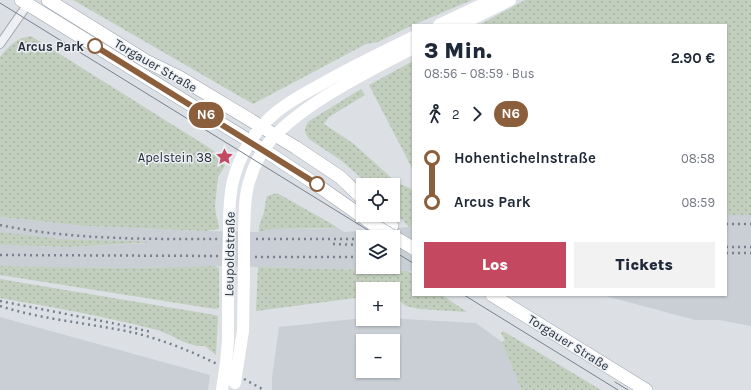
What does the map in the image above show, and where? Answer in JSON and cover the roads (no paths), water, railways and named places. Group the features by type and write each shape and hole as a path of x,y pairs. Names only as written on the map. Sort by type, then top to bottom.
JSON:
{"main road":[{"name":"Torgauer Straße","path":"48,0 146,61 179,78 262,126 340,177 356,192"},
{"path":"441,24 492,0"},
{"path":"462,24 510,0"},
{"name":"Torgauer Straße","path":"27,1 356,207"},
{"name":"Leupoldstraße","path":"222,390 228,341 230,204 233,181 239,163 250,142 262,126 279,109 353,67 412,38"},
{"name":"Leupoldstraße","path":"234,386 243,331 244,230 246,198 249,180 264,150 276,135 299,115 359,78 412,49"},
{"name":"Torgauer Straße","path":"380,222 412,247"},
{"name":"Torgauer Straße","path":"382,222 392,226 412,241"},
{"name":"Torgauer Straße","path":"494,296 646,390"}],"street":[{"path":"0,44 27,1"}],"tram line":[{"path":"0,3 368,230"},
{"path":"400,255 412,262"},
{"path":"466,296 618,390"},
{"path":"615,382 628,390"}],"railway":[{"path":"727,224 751,224"},
{"path":"0,225 54,234 110,238 220,239"},
{"path":"256,239 356,239"},
{"path":"333,244 356,245"},
{"path":"727,247 751,247"},
{"path":"727,253 751,253"},
{"path":"0,255 220,256"},
{"path":"255,257 356,257"},
{"path":"0,301 151,332"},
{"path":"0,306 33,315 135,333 177,346 217,364"},
{"path":"244,379 264,390"}],"place":[{"name":"Arcus Park","path":"95,46"},
{"name":"Apelstein 38","path":"225,157"}]}
